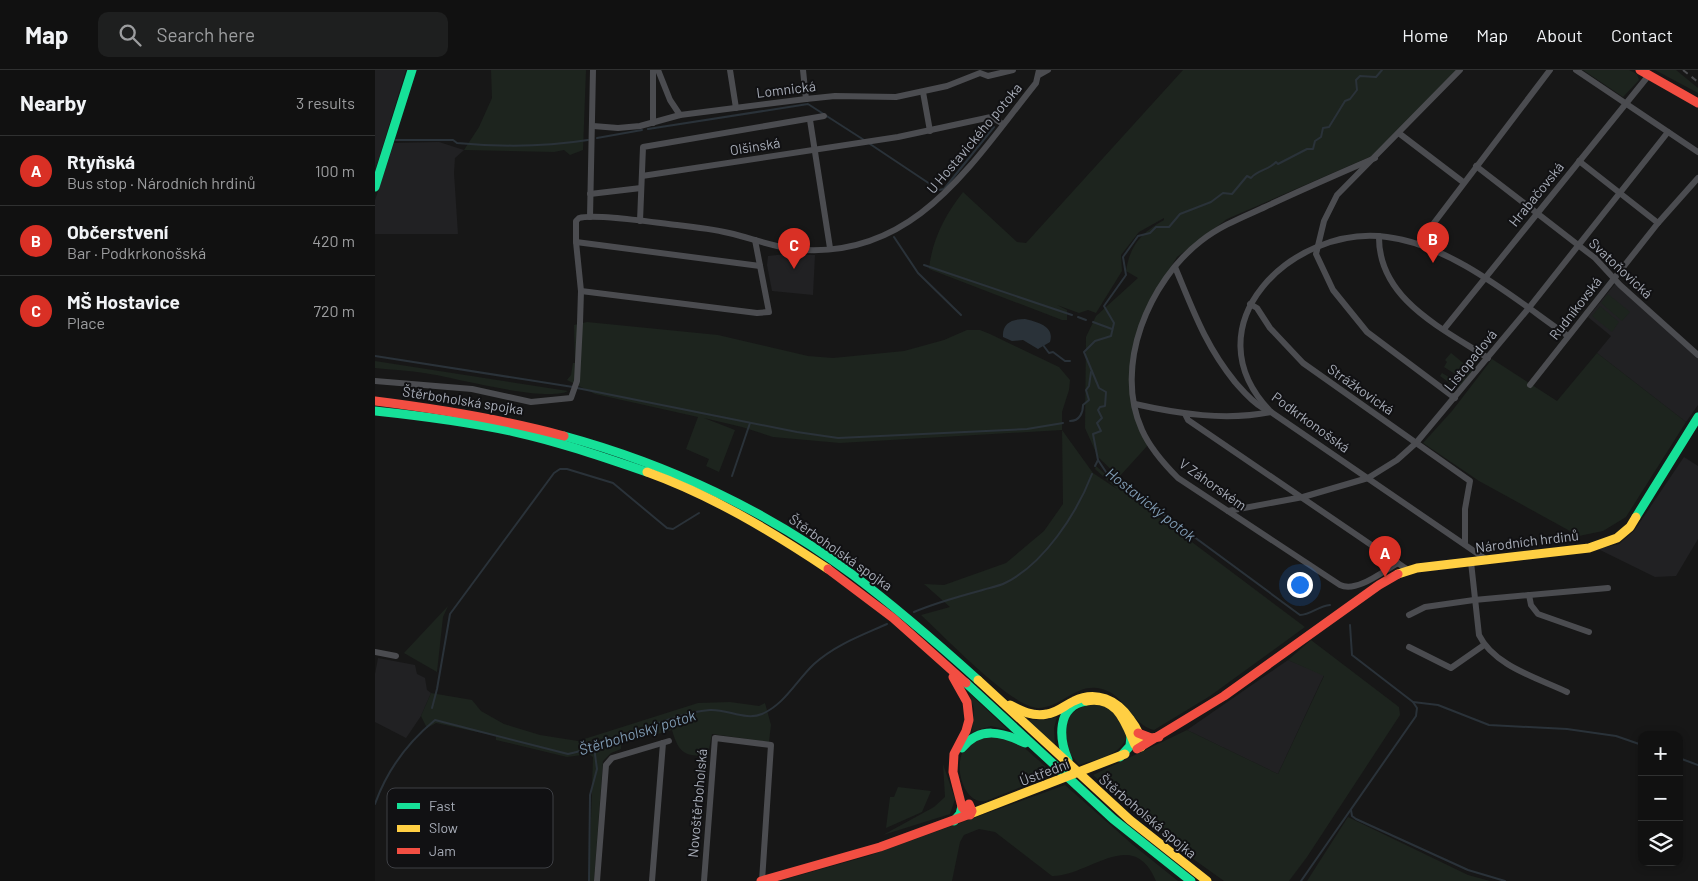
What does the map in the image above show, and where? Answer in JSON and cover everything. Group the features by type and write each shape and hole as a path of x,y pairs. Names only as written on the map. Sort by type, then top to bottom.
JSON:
{"main road":[{"path":"375,187 413,70"},
{"path":"1644,72 1698,102"},
{"name":"Štěrboholská spojka","path":"375,401 450,409 536,426 623,452 702,485 777,524 844,568 912,622 1151,839 1207,881"},
{"name":"Štěrboholská spojka","path":"375,410 462,420 525,433 609,458 689,490 766,529 817,561 876,604 939,658 1127,831 1191,881"},
{"name":"Národních hrdinů","path":"1311,632 1379,584 1408,570 1589,548 1612,542 1621,537 1631,527 1698,417"},
{"name":"Ústřední","path":"761,881 879,847 954,821 1120,757 1159,737 1224,696 1311,632"},
{"path":"939,658 959,686 969,709 967,729 952,763 953,777 965,805 972,811 970,815"},
{"path":"989,691 1019,710 1037,715 1057,712 1083,697 1102,697 1115,702 1122,708 1135,735 1135,745 1141,747"},
{"path":"1085,781 1069,762 1060,743 1060,725 1070,709 1087,700 1108,703 1123,716 1135,735 1151,738 1159,737"},
{"path":"954,821 965,805 956,767 962,746 973,737 989,732 1003,734 1022,742 1044,755"},
{"path":"1120,757 1130,746 1135,735"},
{"path":"965,805 982,810"}],"street":[{"path":"590,217 593,70"},
{"path":"653,70 653,123"},
{"path":"658,70 670,100 680,115"},
{"path":"729,70 736,108"},
{"path":"803,70 806,99"},
{"name":"Lomnická","path":"593,126 618,128 653,123 680,115 835,96 896,97 947,86 980,71 988,76 1013,70"},
{"name":"U Hostavického potoka","path":"576,242 576,221 579,218 590,217 700,228 792,248 830,248 874,239 923,214 944,196 1036,83 1039,73 1048,70"},
{"name":"V Záhorském","path":"1318,245 1324,220 1333,201 1461,70"},
{"path":"1418,244 1463,182 1550,70"},
{"path":"1576,70 1698,152"},
{"name":"Hrabačovská","path":"1444,329 1626,104 1644,72"},
{"path":"923,92 930,131"},
{"path":"641,221 643,148 810,120 824,116"},
{"name":"Olšinská","path":"642,176 930,131 991,117 1003,124"},
{"path":"810,120 830,248"},
{"name":"Listopadová","path":"1227,511 1303,498 1368,478 1397,460 1416,443 1455,398 1668,132"},
{"path":"1400,134 1463,182"},
{"name":"V Záhorském","path":"1375,158 1226,226 1202,240 1175,267 1157,292 1139,333 1131,373 1135,404 1142,430 1159,457 1178,478 1345,588 1357,586 1398,563"},
{"path":"1579,161 1658,223"},
{"name":"Svatoňovická","path":"1476,166 1595,258 1614,279 1698,355"},
{"name":"Rudníkovská","path":"1530,385 1658,223 1698,178"},
{"path":"590,194 641,188"},
{"path":"1379,236 1379,249 1387,275 1398,293 1418,312 1488,358"},
{"name":"Podkrkonošská","path":"1487,560 1271,412 1250,386 1241,358 1240,330 1250,304 1279,272 1318,245 1341,239 1379,236 1418,244 1445,256 1484,278 1568,336"},
{"path":"581,291 757,313 769,312 755,240"},
{"path":"375,382 472,389 531,402 568,399 576,388 581,291 576,242 760,266"},
{"path":"1318,245 1316,254 1326,277 1355,319 1381,344 1455,398"},
{"path":"1175,267 1197,324 1221,364 1261,407 1271,412"},
{"name":"Strážkovická","path":"1250,304 1257,308 1270,328 1303,363 1469,481 1465,508 1465,544"},
{"path":"1135,404 1185,414 1226,416 1271,412"},
{"path":"1185,414 1188,420 1408,570"},
{"path":"1471,562 1479,635 1485,645 1492,654 1506,663 1567,692"},
{"path":"1409,615 1425,607 1474,600 1608,588"},
{"path":"1529,595 1531,605 1538,614 1589,632"},
{"path":"1409,647 1451,668 1485,645"},
{"path":"375,652 396,656"},
{"name":"Novoštěrboholská","path":"704,881 715,738 771,745 761,881"},
{"path":"597,881 607,765 612,758 666,742 652,881"}],"shaded area":[{"path":"375,70 406,70 375,171"},
{"path":"491,70 586,70 583,150 570,155 564,150 554,152 464,150 479,127 492,98"},
{"path":"1183,70 1459,70 1374,155 1227,219 1177,257 1155,292 1138,330 1133,404 1149,444 1119,477 1098,457 1085,428 1086,337 1096,316 1138,278 1126,271 1130,254 1143,235 1164,220 1164,218 1139,232 1121,255 1122,271 1096,313 1088,310 1079,313 1057,305 1067,310 1067,320 1062,320 929,269 933,248 940,228 963,192 1017,242 1026,243"},
{"path":"1583,70 1629,70 1637,74 1639,80 1623,97"},
{"path":"1655,70 1676,70 1698,88 1698,93"},
{"path":"439,142 464,150 455,158 454,173 458,234 375,234 375,200 394,143"},
{"path":"786,254 815,255 813,295 772,291 767,265 768,256"},
{"path":"1615,284 1698,358 1698,405 1686,422 1597,353 1611,336 1588,317"},
{"path":"1608,294 1630,312 1622,321 1601,303"},
{"path":"1600,306 1619,322 1612,332 1592,316"},
{"path":"1025,319 1040,323 1047,328 1050,332 1050,342 1038,349 1023,340 1012,341 1003,337 1006,325 1012,321"},
{"path":"587,322 718,335 808,356 833,358 904,351 944,340 967,330 980,330 1059,367 1070,380 1062,412 1062,430 840,443 773,437 704,418 735,430 719,472 706,466 709,459 686,449 698,417 595,394 567,380 571,375 573,363 575,363 574,325"},
{"path":"1451,353 1473,371 1458,389 1440,376 1442,373 1452,379 1455,374 1444,367 1447,362 1445,360"},
{"path":"1597,353 1686,422 1626,517 1603,531 1579,536 1479,481 1423,443 1452,411 1492,359 1557,401"},
{"path":"375,361 568,391 557,394 524,392 428,374 375,368"},
{"path":"1062,430 1093,473 1117,489 1095,469 1096,466 1128,494 1305,627 1210,696 1154,730 1140,722 1117,697 1102,689 1084,689 1047,707 1038,708 1026,705 995,684 921,615 950,607 924,584 944,585 1006,563 1044,531 1063,504"},
{"path":"1684,457 1698,466 1698,539 1676,576 1655,577 1598,549 1619,544 1634,531"},
{"path":"448,606 443,617 437,672 404,653"},
{"path":"1311,640 1399,707 1400,715 1307,857 1289,881 1224,881 1168,841 1093,775 1187,730 1278,774 1324,676 1288,660"},
{"path":"378,658 415,665 417,674 425,678 427,690 431,693 421,716 406,738 375,722 375,674"},
{"path":"1288,660 1324,675 1278,774 1187,730"},
{"path":"431,693 472,700 481,711 504,724 540,735 578,741 698,703 730,702 759,706 765,703 771,725 769,742 712,734 708,755 700,756 683,751 677,743 672,730 621,744 621,749 611,753 603,761 594,881 589,881 593,757 589,754 567,757 496,740 496,736 436,723 427,728 421,716"},
{"path":"969,693 1008,730 991,726 972,732 974,709"},
{"path":"1089,703 1112,708 1128,732 1125,740 1116,751 1102,758 1079,765 1064,746 1068,715"},
{"path":"1057,717 1054,728 1055,746 1027,720 1044,720"},
{"path":"987,735 1019,743 1054,774 986,801 978,801 965,789 961,780 960,760 963,751 969,744"},
{"path":"943,764 955,799 950,814 883,835 934,807 945,797"},
{"path":"1065,785 1133,845 1178,881 1156,881 1146,865 1135,857 1122,855 1066,874 1052,876 995,832 979,829 964,835 960,842 952,881 779,881 868,856"},
{"path":"898,787 931,791 922,812 886,828 890,797 894,797"},
{"path":"1348,817 1468,875 1490,881 1307,881"}],"waterway":[{"name":"Hostavický potok","path":"1330,605 1308,614 1300,615 1106,472 1098,460 1093,434 1101,431 1097,423 1102,418 1098,410 1100,407 1105,406 1106,392 1099,388 1084,352 1095,341 1111,336 1114,323 1104,306 1126,275 1123,257 1138,236 1150,233 1156,227 1169,227 1180,214 1211,202 1223,193 1232,194 1247,176 1251,178 1256,173 1276,162 1278,164 1307,149 1313,149 1315,141 1321,137 1323,128 1329,127 1345,101 1350,99 1357,90 1356,80 1360,76 1376,77 1382,70"},
{"path":"648,129 808,104 864,140"},
{"path":"870,144 939,190 944,189 994,127"},
{"path":"597,138 642,130"},
{"path":"396,140 453,140 457,143 506,146 555,144 588,140"},
{"path":"894,237 918,273 961,315"},
{"path":"924,265 1072,315"},
{"path":"1078,317 1086,320"},
{"path":"1093,322 1112,329"},
{"path":"1043,345 1049,353 1053,352 1065,361 1070,361"},
{"path":"375,356 573,387"},
{"path":"1070,421 1079,418 1083,405 1089,400 1086,390 1089,386 1091,372"},
{"path":"577,388 797,432 838,438 1027,429 1063,423"},
{"path":"732,476 750,423"},
{"name":"Hostavický potok","path":"1095,466 1098,460"},
{"path":"432,708 450,614 554,473 560,469 567,469 613,483 667,528 673,529 699,513"},
{"name":"Štěrboholský potok","path":"914,612 946,600 1002,584 1019,574 1033,563 1058,536 1078,505 1092,474"},
{"name":"Štěrboholský potok","path":"375,804 385,780 399,758 415,738 435,720 568,754 603,744 675,717 693,713 716,710 743,716 756,716 770,710 777,704 814,664 830,651 887,624"},
{"name":"Hostavický potok","path":"1301,881 1416,716 1417,708 1413,702 1352,655 1350,625"},
{"path":"1413,702 1438,705 1489,725 1567,729 1616,736 1638,744"},
{"path":"589,881 590,795 597,769 594,747"},
{"path":"1683,759 1698,765"},
{"path":"1351,810 1352,816 1356,819 1468,870 1505,881"}],"railway":[{"path":"1683,70 1698,82"}],"traffic: fast":[{"path":"375,187 412,70"},
{"path":"375,411 480,425 515,432 565,445 647,472"},
{"path":"1636,517 1698,417"},
{"path":"564,436 603,447 678,475 751,510 786,530 853,575 917,626 978,680"},
{"path":"966,683 1113,819 1191,881"},
{"path":"1068,760 1063,743 1062,724 1069,709 1076,704 1086,701"},
{"path":"962,748 976,736 992,733 1008,736 1025,743"},
{"path":"1120,757 1130,746 1131,736"},
{"path":"954,821 960,814 962,806"}],"traffic: slow":[{"path":"647,472 671,481 740,515 828,569"},
{"path":"1398,574 1417,568 1589,548 1617,538 1630,527 1636,517"},
{"path":"978,680 1130,820 1207,881"},
{"path":"1010,705 1027,713 1042,715 1054,712 1082,698 1090,696 1105,699 1119,707 1133,722 1140,736 1141,747 1135,745 1123,719 1112,706 1097,700 1086,701"},
{"path":"970,814 1125,754"}],"traffic: jam":[{"path":"1640,70 1698,103"},
{"path":"375,401 470,415 564,436"},
{"path":"828,569 893,618 966,683"},
{"path":"1137,749 1224,696 1379,585 1398,574"},
{"path":"953,677 967,702 969,720 966,731 954,754 953,772 962,807 970,815 972,811 969,804"},
{"path":"1138,733 1151,738 1159,737"},
{"path":"761,881 880,847 970,814"}],"place":[{"name":"Občerstvení","path":"1433,263"},
{"name":"MŠ Hostavice","path":"794,269"},
{"name":"Rtyňská","path":"1385,577"}]}
